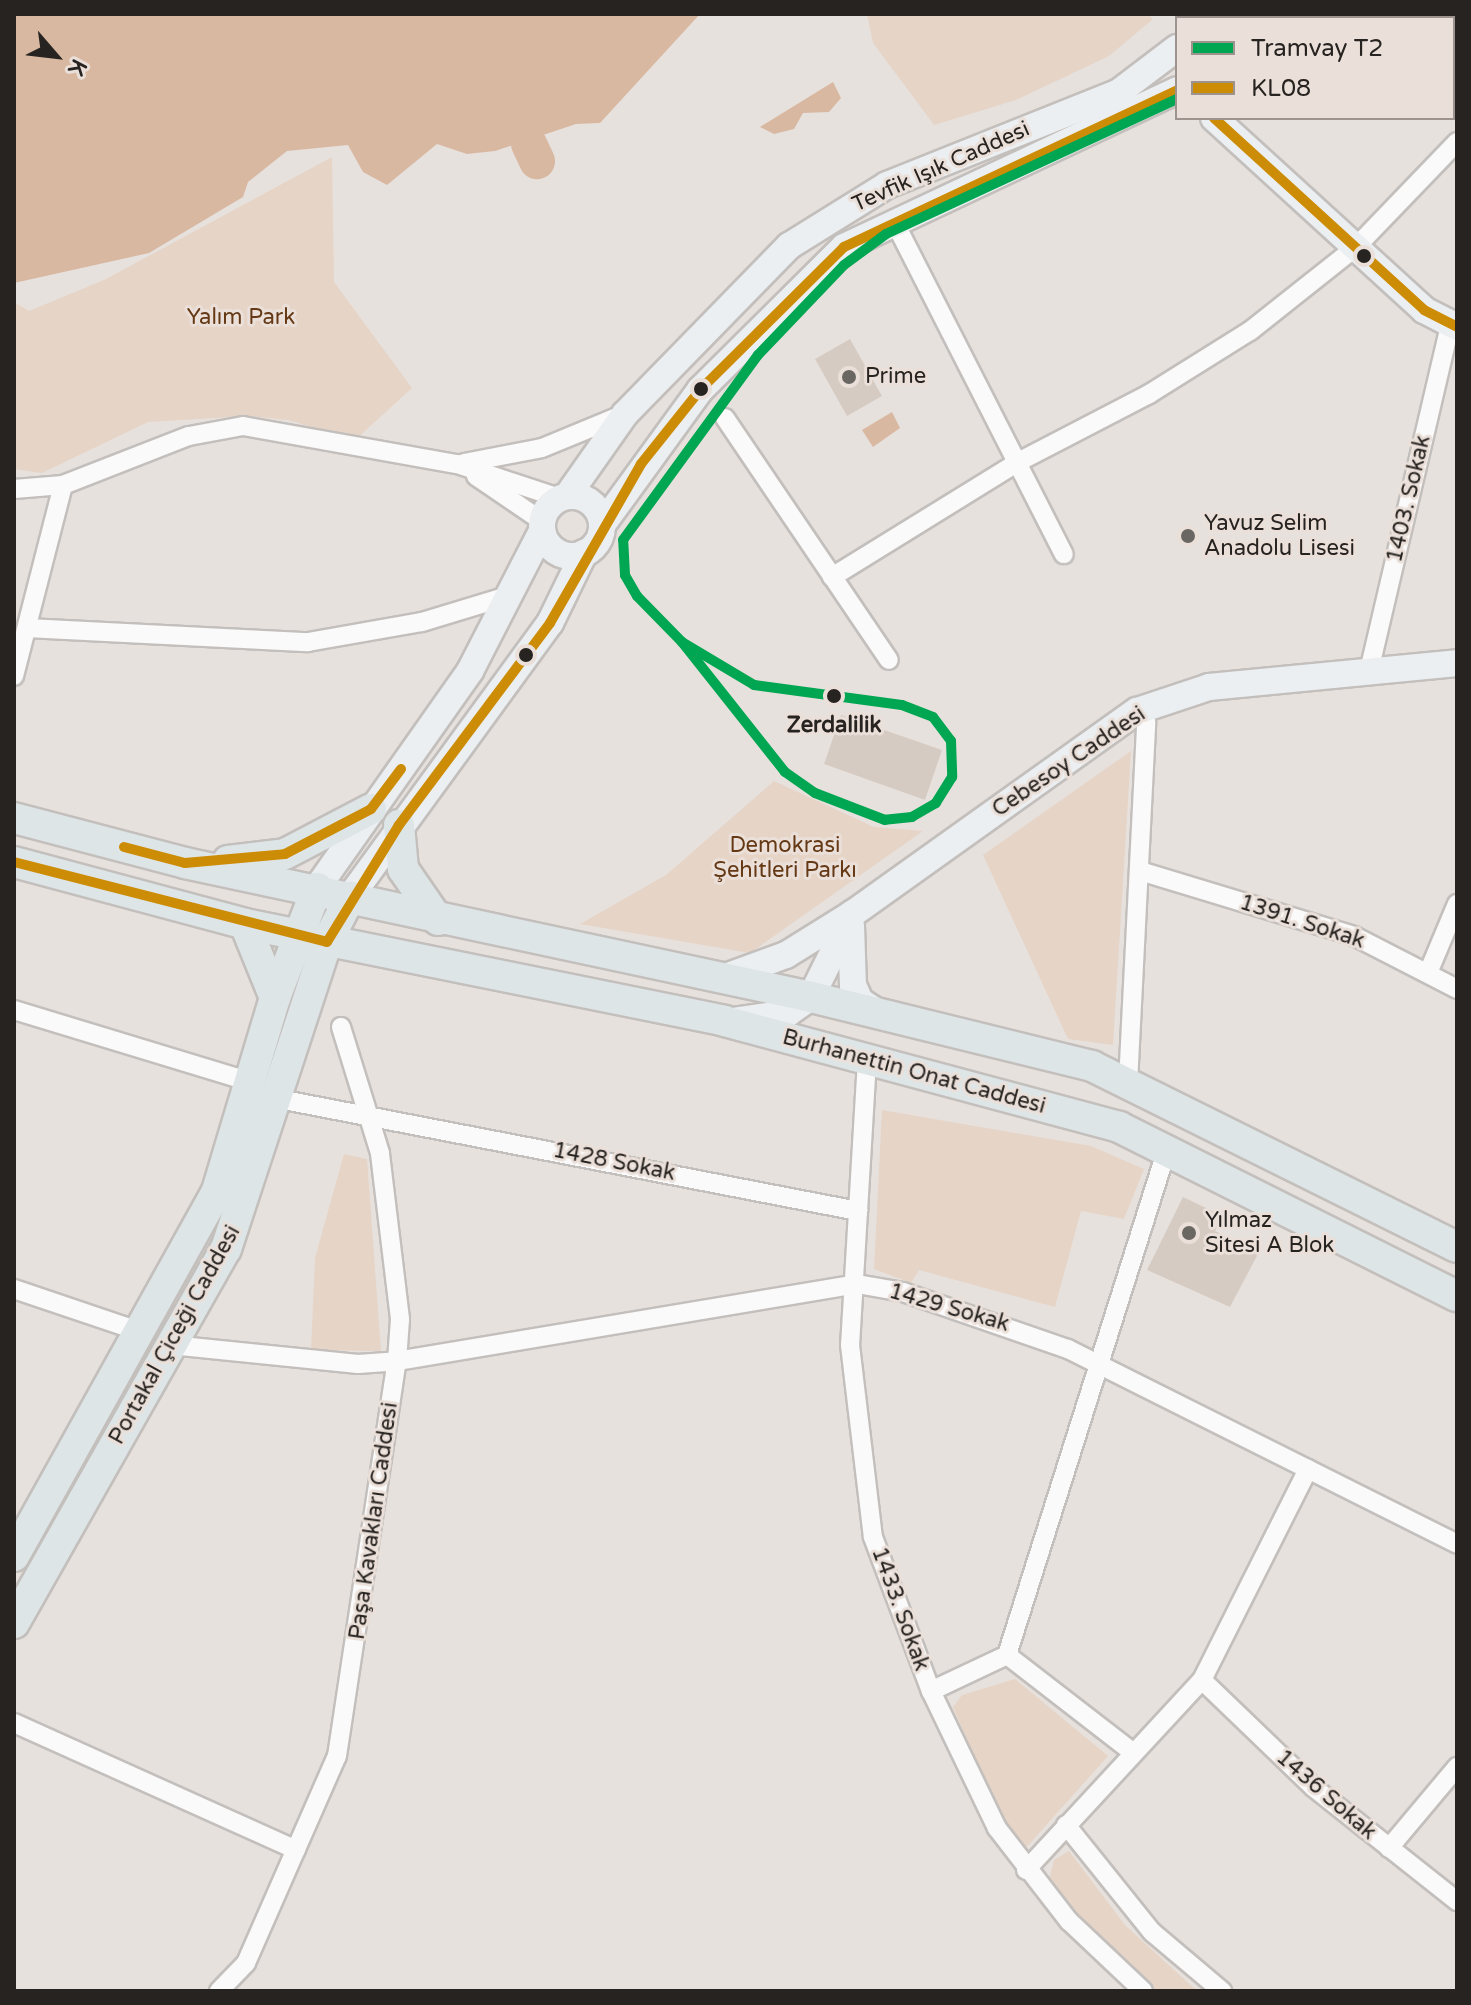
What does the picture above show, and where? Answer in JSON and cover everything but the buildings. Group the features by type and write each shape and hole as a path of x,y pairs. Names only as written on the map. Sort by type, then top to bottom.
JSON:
{"main road":[{"path":"185,863 285,854 371,809"},
{"name":"Burhanettin Onat Caddesi","path":"14,818 185,863 317,888 438,920 811,997 886,1018 1092,1066 1457,1247"},
{"path":"399,825 403,869 438,920"},
{"name":"Burhanettin Onat Caddesi","path":"14,862 245,924 383,955 724,1021 1119,1127 1457,1296"},
{"name":"Portakal Çiceği Caddesi","path":"14,1623 231,1238 308,1003 321,940 317,888"},
{"name":"Portakal Çiceği Caddesi","path":"14,1556 217,1191 275,998 350,897"},
{"path":"245,924 275,998"},
{"path":"308,1003 331,974 383,955"}],"street":[{"path":"1168,56 1175,77"},
{"name":"Tevfik Işık Caddesi","path":"563,497 625,414 752,281 839,212 887,185 1119,92 1168,56"},
{"name":"Tevfik Işık Caddesi","path":"602,525 700,390 844,247 1175,91"},
{"path":"1216,120 1356,247 1453,327"},
{"path":"832,577 1018,462 1149,394 1250,331 1356,247 1457,142"},
{"path":"894,221 1064,554"},
{"name":"1403. Sokak","path":"1369,671 1453,327"},
{"path":"457,464 542,448 625,414"},
{"path":"725,418 889,660"},
{"path":"14,489 63,485 221,426 457,464 563,497 591,502 602,525 597,542 584,553 550,623 399,825 350,897"},
{"path":"457,464 542,526 558,552 584,553"},
{"path":"14,676 63,485"},
{"path":"317,888 432,728 511,595 542,526 563,497"},
{"path":"27,628 308,642 422,622 511,595"},
{"name":"Cebesoy Caddesi","path":"720,979 786,955 852,914 1137,711 1209,687 1457,663"},
{"path":"1128,1083 1146,722 1137,711"},
{"name":"1391. Sokak","path":"1140,871 1354,936 1457,989"},
{"path":"1428,973 1457,904"},
{"path":"724,1021 788,1013 811,997 852,914"},
{"path":"852,914 853,985 860,1001 886,1018"},
{"path":"14,1010 248,1081"},
{"name":"Paşa Kavakları Caddesi","path":"219,1991 246,1963 344,1732 397,1361 400,1319 370,1112 341,1027"},
{"name":"1433. Sokak","path":"867,1060 857,1284 850,1345 873,1537 931,1691 972,1784 1026,1870 1143,1991"},
{"name":"1428 Sokak","path":"279,1099 370,1112 858,1211"},
{"path":"931,1691 1007,1655 1097,1362 1167,1149"},
{"name":"1429 Sokak","path":"171,1345 236,1356 397,1361 857,1284 1013,1326 1097,1362 1457,1544"},
{"path":"14,1289 141,1332"},
{"path":"1026,1870 1131,1751 1202,1680 1308,1469"},
{"path":"1007,1655 1131,1751"},
{"name":"1436 Sokak","path":"1202,1680 1313,1787 1457,1901"},
{"path":"14,1723 296,1850"},
{"path":"1389,1848 1457,1767"},
{"path":"1066,1825 1152,1932 1222,1991"}],"green space":[{"path":"867,14 1147,14 1153,19 1109,56 1016,100 934,125 873,43"},
{"name":"Yalım Park","path":"332,157 334,282 412,388 355,440 288,420 250,416 148,422 42,473 14,469 14,302 29,311 106,279"},
{"path":"1131,751 1113,1045 1068,1039 983,855"},
{"name":"Demokrasi Şehitleri Parkı","path":"774,781 874,827 923,831 750,953 580,924 666,875"},
{"path":"882,1110 1091,1146 1144,1169 1124,1219 1081,1211 1055,1307 919,1270 911,1283 874,1269"},
{"path":"344,1154 367,1159 381,1351 311,1350 315,1258"},
{"path":"1015,1679 1108,1756 1024,1850 1007,1834 953,1707 962,1695"},
{"path":"1069,1851 1125,1925 1197,1991 1153,1991 1060,1908 1048,1883 1054,1860"}],"shaded area":[{"path":"14,14 700,14 600,123 576,124 495,151 467,154 437,144 387,185 363,172 348,145 287,151 248,182 243,197 149,253 14,283"},
{"path":"833,82 841,98 829,112 803,113 794,129 774,134 760,127"},
{"path":"892,412 900,428 873,447 862,430"}],"waterway":[{"path":"529,144 537,161"}],"tram line":[{"name":"T2","path":"682,642 637,596 625,575 623,540 758,355 844,265 886,234 1175,100"},
{"name":"T2","path":"682,642 754,685 902,705 933,717 951,741 952,777 936,803 912,817 885,820 815,793 785,772 682,642"}],"transit line":[{"name":"KL08","path":"14,862 327,942 399,825 550,623 641,464 700,390 844,247 1175,91"},
{"name":"KL08","path":"1216,120 1424,310 1457,327"},
{"name":"KL08","path":"124,847 185,863 285,854 371,809 401,769"}],"place":[{"name":"Prime","path":"849,377"},
{"name":"Yavuz Selim Anadolu Lisesi","path":"1188,536"},
{"name":"Zerdalilik","path":"834,696"},
{"name":"Yılmaz Sitesi A Blok","path":"1189,1233"}]}
